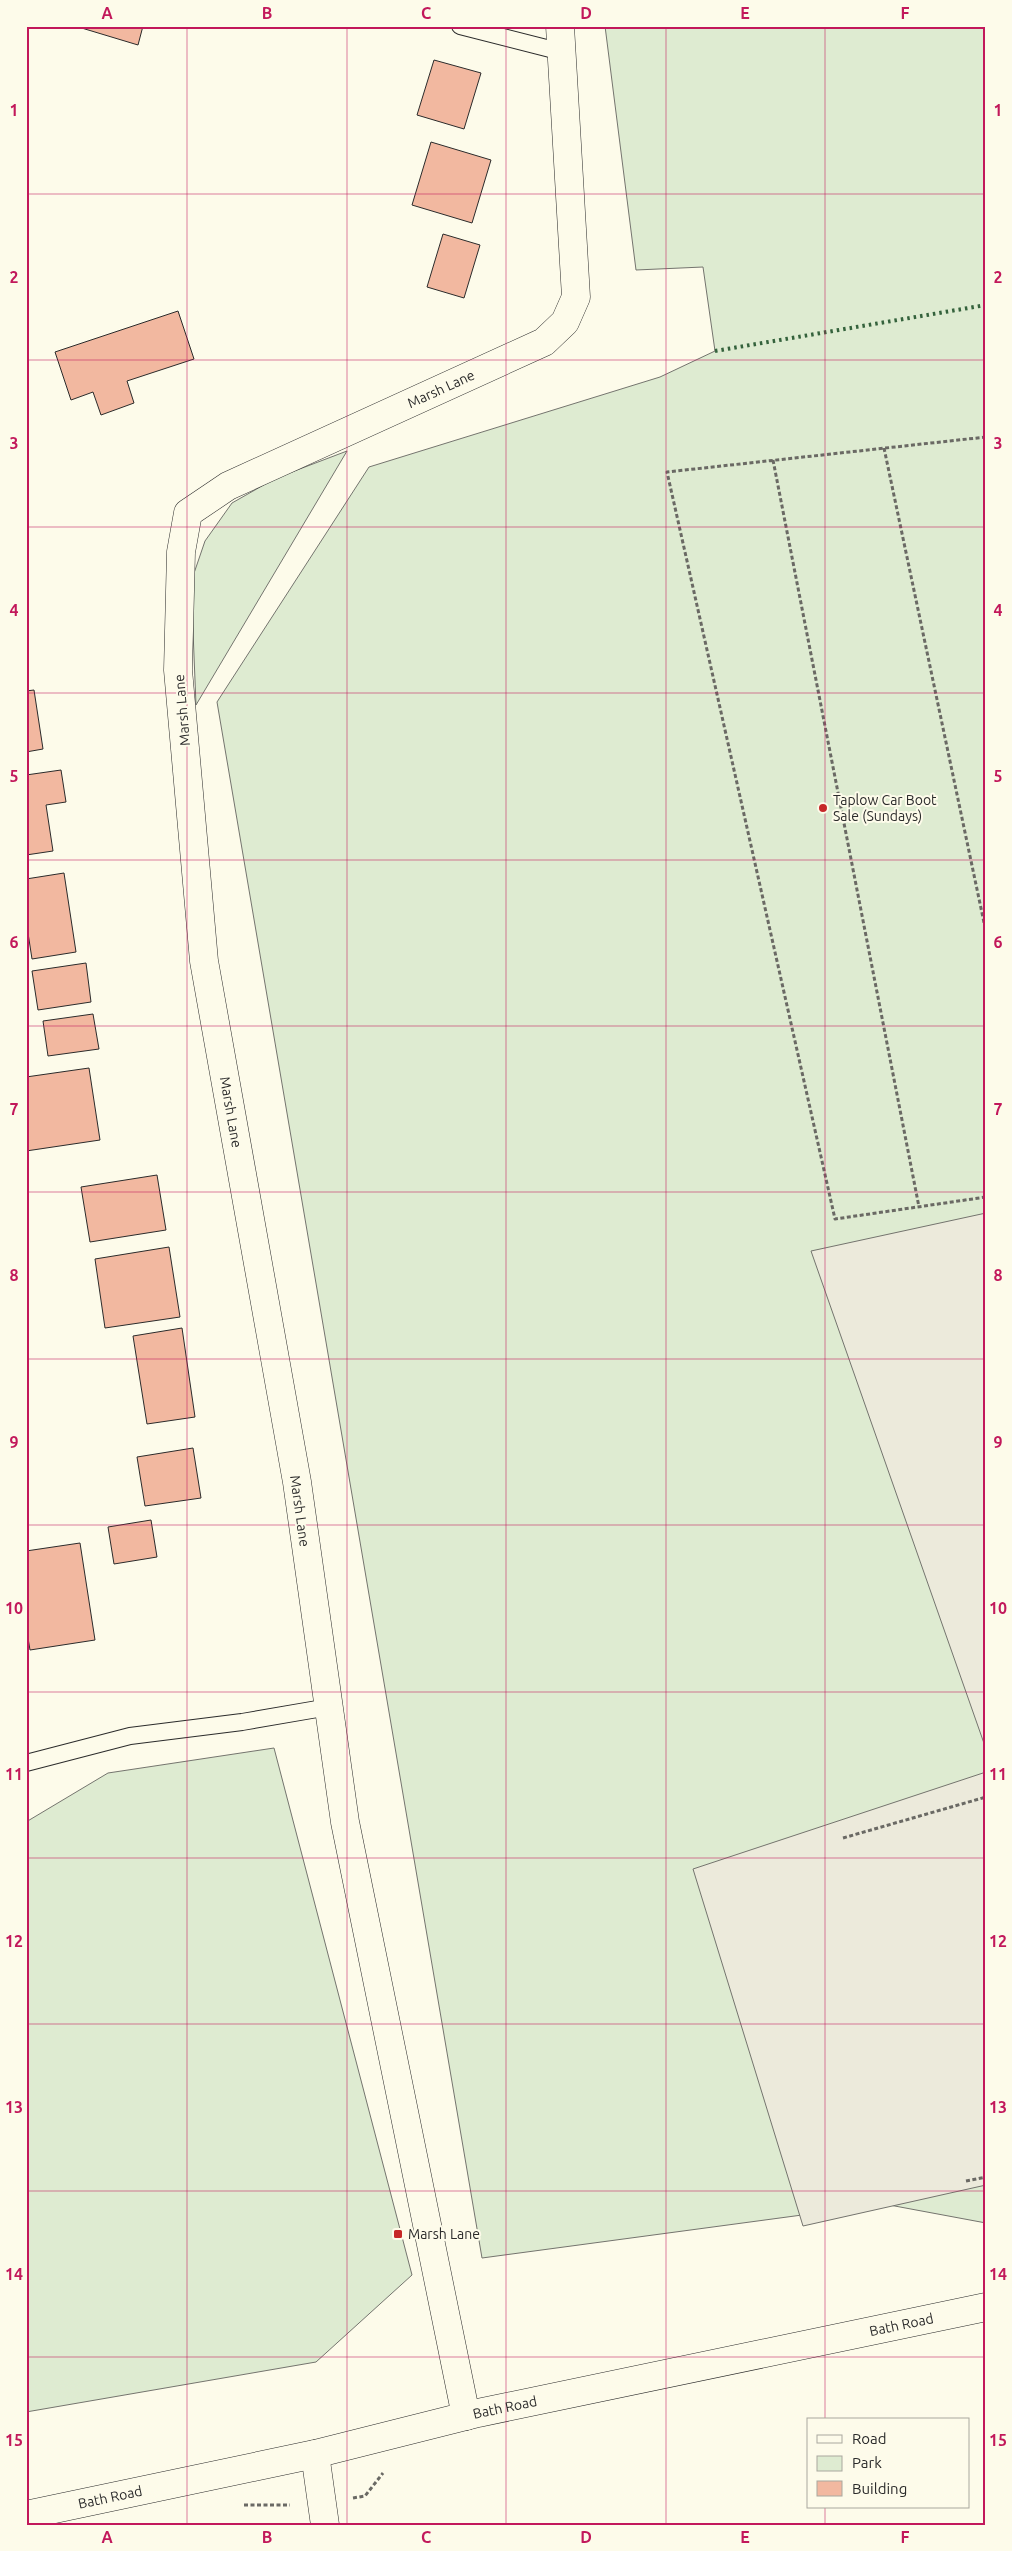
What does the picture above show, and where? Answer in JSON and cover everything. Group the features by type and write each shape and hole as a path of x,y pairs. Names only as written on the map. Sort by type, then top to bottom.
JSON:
{"street":[{"name":"Marsh Lane","path":"466,2416 345,1822 297,1482 204,961 178,670 180,552 188,513 228,486 544,342 565,322 576,297 561,39"},
{"name":"Bath Road","path":"26,2515 316,2454 466,2416 986,2307"},
{"path":"316,2454 324,2514"}],"lane":[{"path":"460,26 561,39"},
{"path":"26,1763 130,1736 242,1722 328,1707"}],"path":[{"path":"986,437 667,472 835,1219 986,1197"},
{"path":"884,448 986,932"},
{"path":"773,460 919,1207"},
{"path":"843,1838 986,1798"},
{"path":"966,2181 986,2176"},
{"path":"243,2505 273,2506 324,2514 365,2496 382,2473 389,2470"}],"green space":[{"path":"605,26 986,26 986,2223 884,2204 482,2258 217,702 369,467 660,377 715,351 703,267 636,270"},
{"path":"347,451 196,705 191,582 205,541 232,503 276,478"},
{"path":"274,1748 412,2275 316,2362 26,2412 26,1822 108,1773"}],"shaded area":[{"path":"986,1213 986,1749 811,1251"},
{"path":"986,1772 986,2185 803,2226 693,1869"}],"building":[{"path":"75,26 143,26 138,45"},
{"path":"434,60 481,73 464,129 417,115"},
{"path":"431,142 491,160 472,223 412,205"},
{"path":"443,234 480,245 464,298 427,287"},
{"path":"178,311 194,359 127,381 134,403 101,415 93,392 71,400 55,352"},
{"path":"34,690 43,749 26,752 26,691"},
{"path":"61,770 66,802 46,805 53,851 26,855 26,775"},
{"path":"64,873 76,952 32,959 26,920 26,879"},
{"path":"86,963 91,1002 38,1010 32,971"},
{"path":"93,1014 99,1049 48,1056 43,1021"},
{"path":"89,1068 100,1140 26,1151 26,1077"},
{"path":"157,1175 166,1230 90,1242 81,1187"},
{"path":"169,1247 180,1317 105,1328 95,1259"},
{"path":"182,1328 195,1417 147,1424 133,1336"},
{"path":"193,1448 201,1498 145,1506 137,1457"},
{"path":"151,1520 157,1557 114,1564 108,1527"},
{"path":"80,1543 95,1640 30,1650 26,1626 26,1551"}],"hedge":[{"path":"715,351 986,305"}],"place":[{"name":"Taplow Car Boot Sale (Sundays)","path":"823,808"},
{"name":"Marsh Lane","path":"398,2234"}]}
